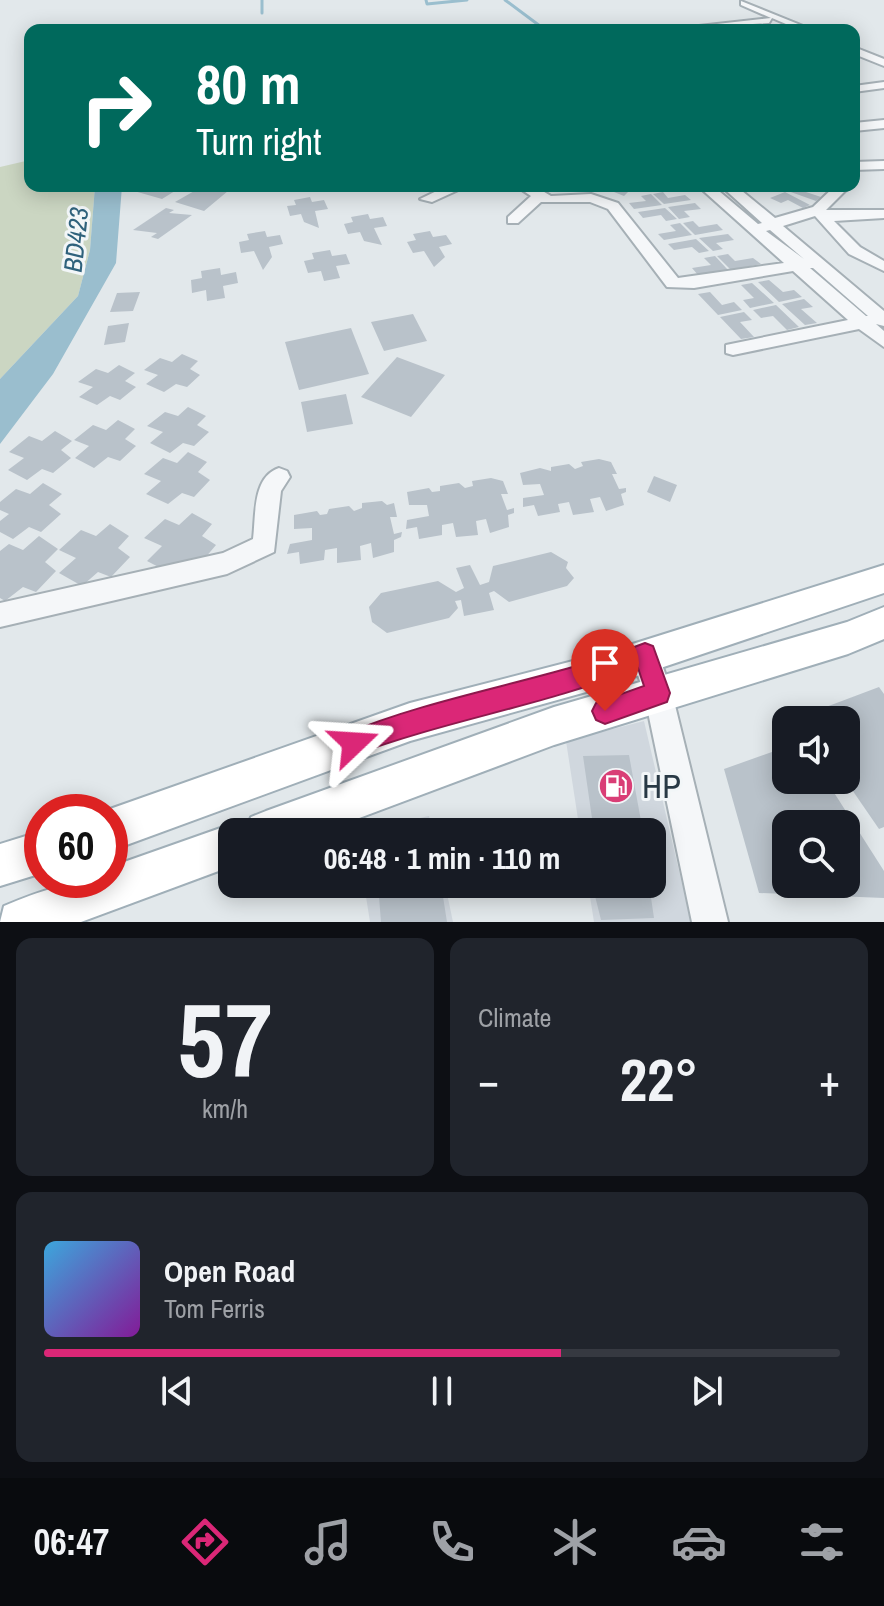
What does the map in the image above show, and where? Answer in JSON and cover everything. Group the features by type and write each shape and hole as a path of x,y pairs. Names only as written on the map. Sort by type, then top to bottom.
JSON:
{"main road":[{"path":"128,824 410,722 604,670 645,654 884,579"},
{"path":"304,818 554,726 848,638 884,623"},
{"path":"20,922 218,850"},
{"path":"0,865 24,858"}],"street":[{"path":"744,3 794,24"},
{"path":"729,24 769,20"},
{"path":"860,57 884,63"},
{"path":"860,88 884,85"},
{"path":"860,126 884,124"},
{"path":"860,166 884,165"},
{"path":"427,199 445,192"},
{"path":"534,192 549,200 591,198 613,206 673,283 817,262"},
{"path":"712,192 884,341"},
{"path":"735,192 883,320"},
{"path":"821,213 838,192"},
{"path":"513,220 540,195"},
{"path":"754,229 821,213 884,214"},
{"path":"821,213 856,252 884,266"},
{"path":"733,349 883,320"},
{"path":"0,615 227,563 254,553 265,545 270,489 279,477"},
{"path":"645,654 658,693 710,922"}],"shaded area":[{"name":"HP","path":"644,721 691,922 594,922 590,898 666,898 666,818 578,818 566,741"},
{"path":"366,898 448,898 453,922 370,922"}],"green space":[{"path":"24,161 24,192 95,192 90,250 78,296 0,379 0,167"}],"water":[{"path":"95,192 122,192 116,263 53,374 0,444 0,379 78,296 90,250"}],"building":[{"path":"138,192 173,192 162,199"},
{"path":"192,192 227,192 204,211 175,202"},
{"path":"663,192 668,198 685,195 691,200 664,204 653,194"},
{"path":"785,192 810,205 803,208 788,200 781,203 770,198"},
{"path":"791,192 806,192 821,197 816,201"},
{"path":"651,194 662,205 634,209 629,203 646,201 641,196"},
{"path":"310,197 312,202 324,200 328,209 315,211 319,228 304,222 301,214 290,216 287,206 296,205 294,200"},
{"path":"695,203 701,209 684,211 690,217 679,219 668,207"},
{"path":"166,208 174,210 169,213 192,215 158,239 151,237 157,233 133,230"},
{"path":"665,208 677,219 666,221 661,215 643,218 638,212"},
{"path":"368,214 370,219 383,217 387,226 374,228 382,245 364,241 360,232 348,234 344,224 353,222 351,217"},
{"path":"693,221 699,227 717,224 723,230 695,235 683,223"},
{"path":"680,223 692,235 664,240 658,234 676,231 670,225"},
{"path":"265,231 267,237 280,235 283,244 269,247 272,257 263,270 254,251 241,253 239,242 249,240 247,234"},
{"path":"430,231 433,237 446,235 452,244 439,247 445,257 434,267 424,251 413,253 407,242 416,240 413,234"},
{"path":"728,234 734,240 716,243 723,249 713,251 699,238"},
{"path":"696,239 709,251 699,253 692,247 674,250 668,244"},
{"path":"330,250 332,256 346,254 350,264 336,266 340,278 324,281 321,271 308,273 304,261 314,259 312,253"},
{"path":"728,254 735,261 753,258 761,264 731,270 717,256"},
{"path":"715,256 728,270 698,275 692,268 711,265 704,258"},
{"path":"220,268 221,275 236,272 238,283 223,286 225,298 207,301 206,290 192,293 191,280 202,278 201,271"},
{"path":"769,280 783,292 794,290 802,297 779,302 758,282"},
{"path":"752,283 774,303 750,308 743,300 754,298 741,285"},
{"path":"140,292 133,311 110,312 117,293"},
{"path":"710,292 722,305 734,302 742,310 718,315 698,294"},
{"path":"804,299 813,307 801,309 817,323 805,325 782,304"},
{"path":"776,305 799,327 787,330 773,316 761,318 753,310"},
{"path":"744,312 752,320 740,322 754,337 741,339 720,317"},
{"path":"413,314 427,341 384,351 371,322"},
{"path":"129,323 125,342 104,345 108,326"},
{"path":"351,328 369,374 299,390 285,342"},
{"path":"182,354 198,361 190,369 200,375 187,387 176,384 164,392 146,384 158,375 144,370 160,358 172,362"},
{"path":"397,357 445,375 411,417 361,397"},
{"path":"119,365 135,373 125,381 136,387 120,400 110,396 97,405 79,397 93,387 78,382 96,369 108,373"},
{"path":"346,394 353,424 307,432 301,402"},
{"path":"188,407 206,416 197,425 209,432 194,446 183,443 170,453 150,443 163,432 147,426 165,412 178,416"},
{"path":"118,420 135,429 125,439 136,446 120,461 108,457 94,468 75,458 89,446 74,440 93,425 106,430"},
{"path":"55,431 72,441 61,450 71,458 53,473 42,469 27,480 8,470 24,458 9,452 29,436 42,441"},
{"path":"188,452 207,462 198,472 210,480 194,497 182,493 168,504 146,494 161,481 144,474 163,458 177,463"},
{"path":"599,459 611,462 617,474 612,474 619,489 626,488 626,492 621,494 624,505 606,511 600,497 590,499 594,512 573,515 569,502 558,504 560,512 538,516 534,505 523,507 523,498 544,495 540,484 523,485 520,473 540,468 551,471 551,467 569,464 575,469 583,466 581,462"},
{"path":"654,476 677,485 670,502 647,492"},
{"path":"491,478 503,481 508,494 501,494 507,510 514,508 514,513 508,515 509,527 490,533 486,519 476,521 478,535 456,537 453,523 442,525 442,535 419,539 417,527 406,529 407,520 429,516 427,505 409,505 407,492 429,488 432,492 440,491 440,486 459,483 465,488 473,486 472,481"},
{"path":"43,483 62,494 49,505 61,514 41,532 29,527 13,539 0,532 0,521 9,514 0,510 0,502 16,489 30,494"},
{"path":"382,501 387,505 394,503 397,517 390,517 394,534 402,532 401,537 394,540 394,552 373,558 371,543 360,546 361,560 337,563 337,548 325,550 324,560 300,564 299,552 287,554 290,544 312,540 312,528 294,529 294,515 317,511 320,515 327,514 329,509 349,506 354,511 362,508 362,503"},
{"path":"192,513 212,524 202,536 216,545 199,565 185,560 170,573 147,561 162,546 144,538 165,519 179,525"},
{"path":"110,524 129,536 118,548 130,557 111,577 98,572 82,586 59,573 76,558 59,550 81,530 96,536"},
{"path":"39,536 58,549 45,562 56,571 36,592 23,587 5,601 0,598 0,551 9,544 23,550"},
{"path":"551,552 568,562 566,568 574,578 567,586 509,602 494,591 489,593 494,610 464,616 461,600 455,601 458,608 449,618 387,633 372,622 369,607 381,593 438,581 456,592 464,588 456,568 470,565 480,585 489,582 493,566"},
{"path":"879,687 884,694 884,827 879,829 855,794 860,794 860,706 829,706"},
{"path":"772,752 772,794 835,794 845,810 772,810 772,894 759,893 724,769"},
{"path":"629,755 640,818 592,818 583,756"},
{"path":"860,833 884,871 884,898 860,897"},
{"path":"379,898 443,898 447,922 381,922"},
{"path":"596,898 651,898 654,918 601,920"}],"waterway":[{"path":"262,0 262,13"},
{"path":"426,0 427,4 467,0"},
{"path":"505,0 537,24"}],"place":[{"name":"HP","path":"616,786"}],"route":[{"path":"354,743 410,722 604,670 645,654 658,693 605,711"}],"water label":[{"name":"BD423","path":"76,240"}]}
